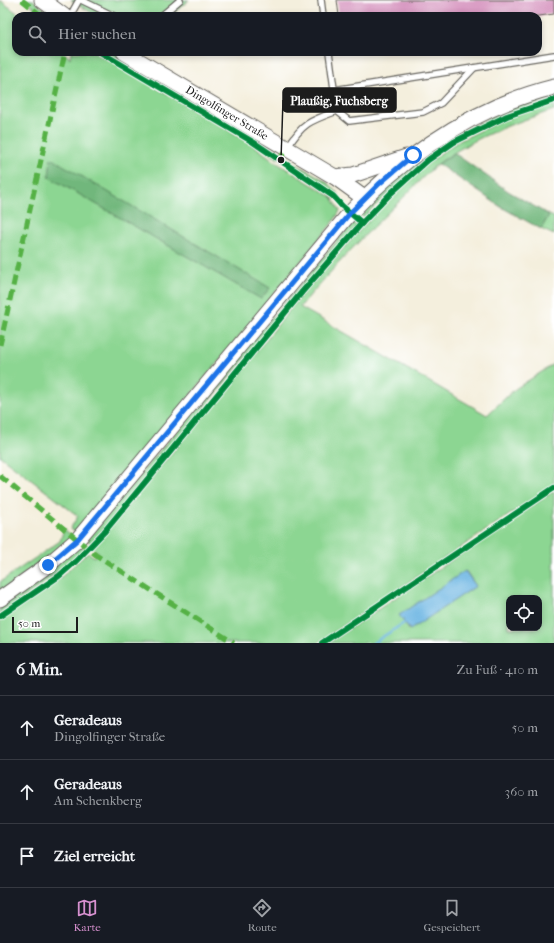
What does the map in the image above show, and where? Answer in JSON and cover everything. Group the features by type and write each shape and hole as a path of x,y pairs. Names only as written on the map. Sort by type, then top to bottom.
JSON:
{"main road":[{"path":"42,0 58,12"},
{"name":"Dingolfinger Straße","path":"131,56 334,177 364,198"},
{"path":"0,599 48,565 78,539 364,198 413,155 449,131 506,103 554,87"},
{"path":"334,177 353,175 413,155"}],"lane":[{"path":"72,12 80,0 106,12"},
{"path":"166,12 180,0"},
{"path":"321,0 322,12"},
{"path":"330,56 337,111 349,121 357,122 423,112 441,103 474,68"},
{"path":"334,90 554,56"},
{"path":"287,149 293,137 310,121 337,111"}],"green space":[{"path":"0,0 16,12 12,12 12,56 68,56 70,58 70,56 103,56 252,144 277,163 332,197 340,211 334,221 79,531 70,529 78,516 0,456"},
{"path":"25,0 33,0 48,12 40,12"},
{"path":"71,0 189,0 175,12 90,12"},
{"path":"110,56 119,56 256,137 281,155 278,159 253,141"},
{"path":"554,93 554,98 515,111 477,127 453,141 429,158 385,196 364,217 359,215 385,189 435,147 501,111"},
{"path":"554,102 554,110 524,120 480,138 439,163 362,238 300,307 487,415 515,389 554,364 554,485 318,643 0,643 0,619 60,578 88,552 94,557 99,552 97,552 93,547 260,347 303,293 392,194 430,161 455,143 508,117"},
{"path":"454,153 508,191 549,215 541,229 501,207 438,164"},
{"path":"51,158 270,288 261,299 49,177"},
{"path":"291,162 313,173 327,183 338,194 341,201 289,166"},
{"path":"549,215 554,217 554,235 541,229"},
{"path":"353,222 357,226 301,291 102,531 91,543 87,540 87,537"},
{"path":"554,491 554,643 328,643","holes":["466,571 476,586 409,630 400,615"]},
{"path":"64,529 71,535 70,539 0,593 0,582 60,541"},
{"path":"78,546 85,549 54,575 0,614 0,606"}],"water":[{"path":"465,571 476,586 410,630 399,615"}],"building":[{"path":"337,0 554,0 554,14 542,16 542,12 338,12"}],"waterway":[{"path":"373,643 404,623"}],"marked path":[{"path":"22,0 37,12"},
{"path":"0,345 64,56"},
{"path":"278,161 287,149"},
{"path":"0,476 96,555 234,643"}],"cycle path":[{"path":"107,56 253,142 333,196 362,223"},
{"path":"0,616 59,576 104,532 302,292 362,223 391,193 428,160 454,142 507,116 554,100"},
{"path":"322,643 554,488"}],"place":[{"name":"Plaußig, Fuchsberg","path":"281,160"}],"route":[{"path":"48,565 78,539 350,213 393,171 413,155"}]}
